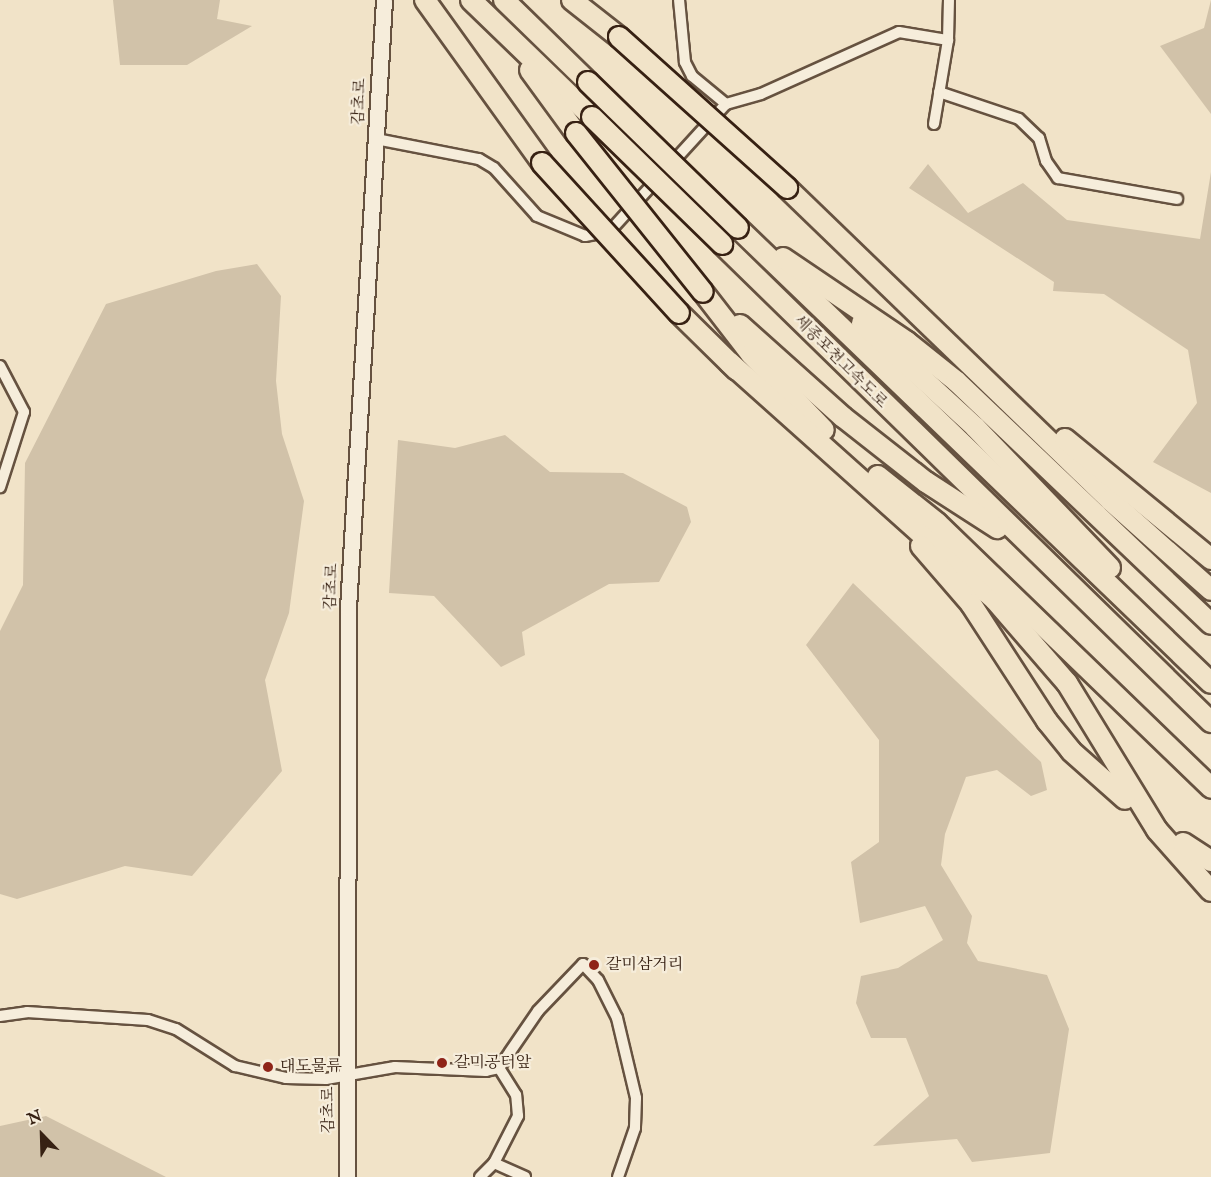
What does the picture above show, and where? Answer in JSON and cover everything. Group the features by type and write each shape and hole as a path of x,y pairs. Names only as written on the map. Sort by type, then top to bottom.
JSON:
{"highway":[{"path":"425,0 542,163 679,313 948,574 1047,722 1071,751 1125,799"},
{"name":"세종포천고속도로","path":"504,0 1211,683"},
{"path":"572,0 619,37 787,188 1110,500 1211,590"},
{"name":"세종포천고속도로","path":"476,4 1034,552 1211,722"},
{"path":"498,26 576,134 752,354 827,434 937,524 1211,788"},
{"path":"787,188 860,248 1053,429 1211,559"},
{"path":"738,228 908,342 956,381 1211,624"},
{"path":"816,280 975,428 1211,678"},
{"path":"703,292 898,460 1034,552"},
{"path":"729,362 995,600 1067,683 1157,830 1211,891"},
{"path":"1183,843 1211,861"}],"main road":[{"name":"감초로","path":"347,1177 348,608 384,0"}],"street":[{"path":"679,0 685,62 692,76 726,104"},
{"path":"934,124 948,40 949,0"},
{"path":"376,139 479,159 494,168 537,216 597,237 610,231 726,104 761,94 899,32 948,40"},
{"path":"939,92 1019,119 1039,138 1046,161 1058,178 1177,199"},
{"path":"0,366 24,412 0,487"},
{"path":"499,1068 551,995 583,964 592,973 623,1034 636,1098 635,1128 618,1177"},
{"path":"0,1016 27,1012 148,1020 176,1029 252,1071 286,1078 346,1074 395,1066 499,1068"},
{"path":"480,1177 494,1163 518,1116 516,1095 499,1068"},
{"path":"494,1163 525,1177"}],"shaded area":[{"path":"113,0 220,0 217,19 252,26 187,65 120,65"},
{"path":"1211,0 1211,114 1160,46 1204,28"},
{"path":"928,164 968,213 1023,183 1067,220 1200,239 1211,172 1211,493 1153,462 1197,403 1188,350 1104,294 1053,291 1054,282 909,188"},
{"path":"257,264 281,296 276,381 282,434 304,501 289,613 265,680 282,771 192,876 125,866 17,899 0,894 0,631 23,585 25,463 106,304 216,271"},
{"path":"505,435 550,472 623,473 687,507 691,522 659,582 609,584 522,632 525,655 501,667 434,596 389,593 398,440 455,448"},
{"path":"853,583 1041,762 1047,790 1031,796 997,770 966,777 945,834 941,865 972,916 967,943 978,961 1047,975 1069,1029 1050,1153 972,1162 957,1139 873,1146 929,1096 906,1038 871,1038 856,1003 861,976 898,968 943,940 925,906 860,923 851,862 879,842 879,740 806,645"},
{"path":"46,1116 166,1177 0,1177 0,1126"}],"place":[{"name":"갈미삼거리","path":"594,965"},
{"name":"갈미공터앞","path":"442,1063"},
{"name":"대도물류","path":"268,1067"}]}
